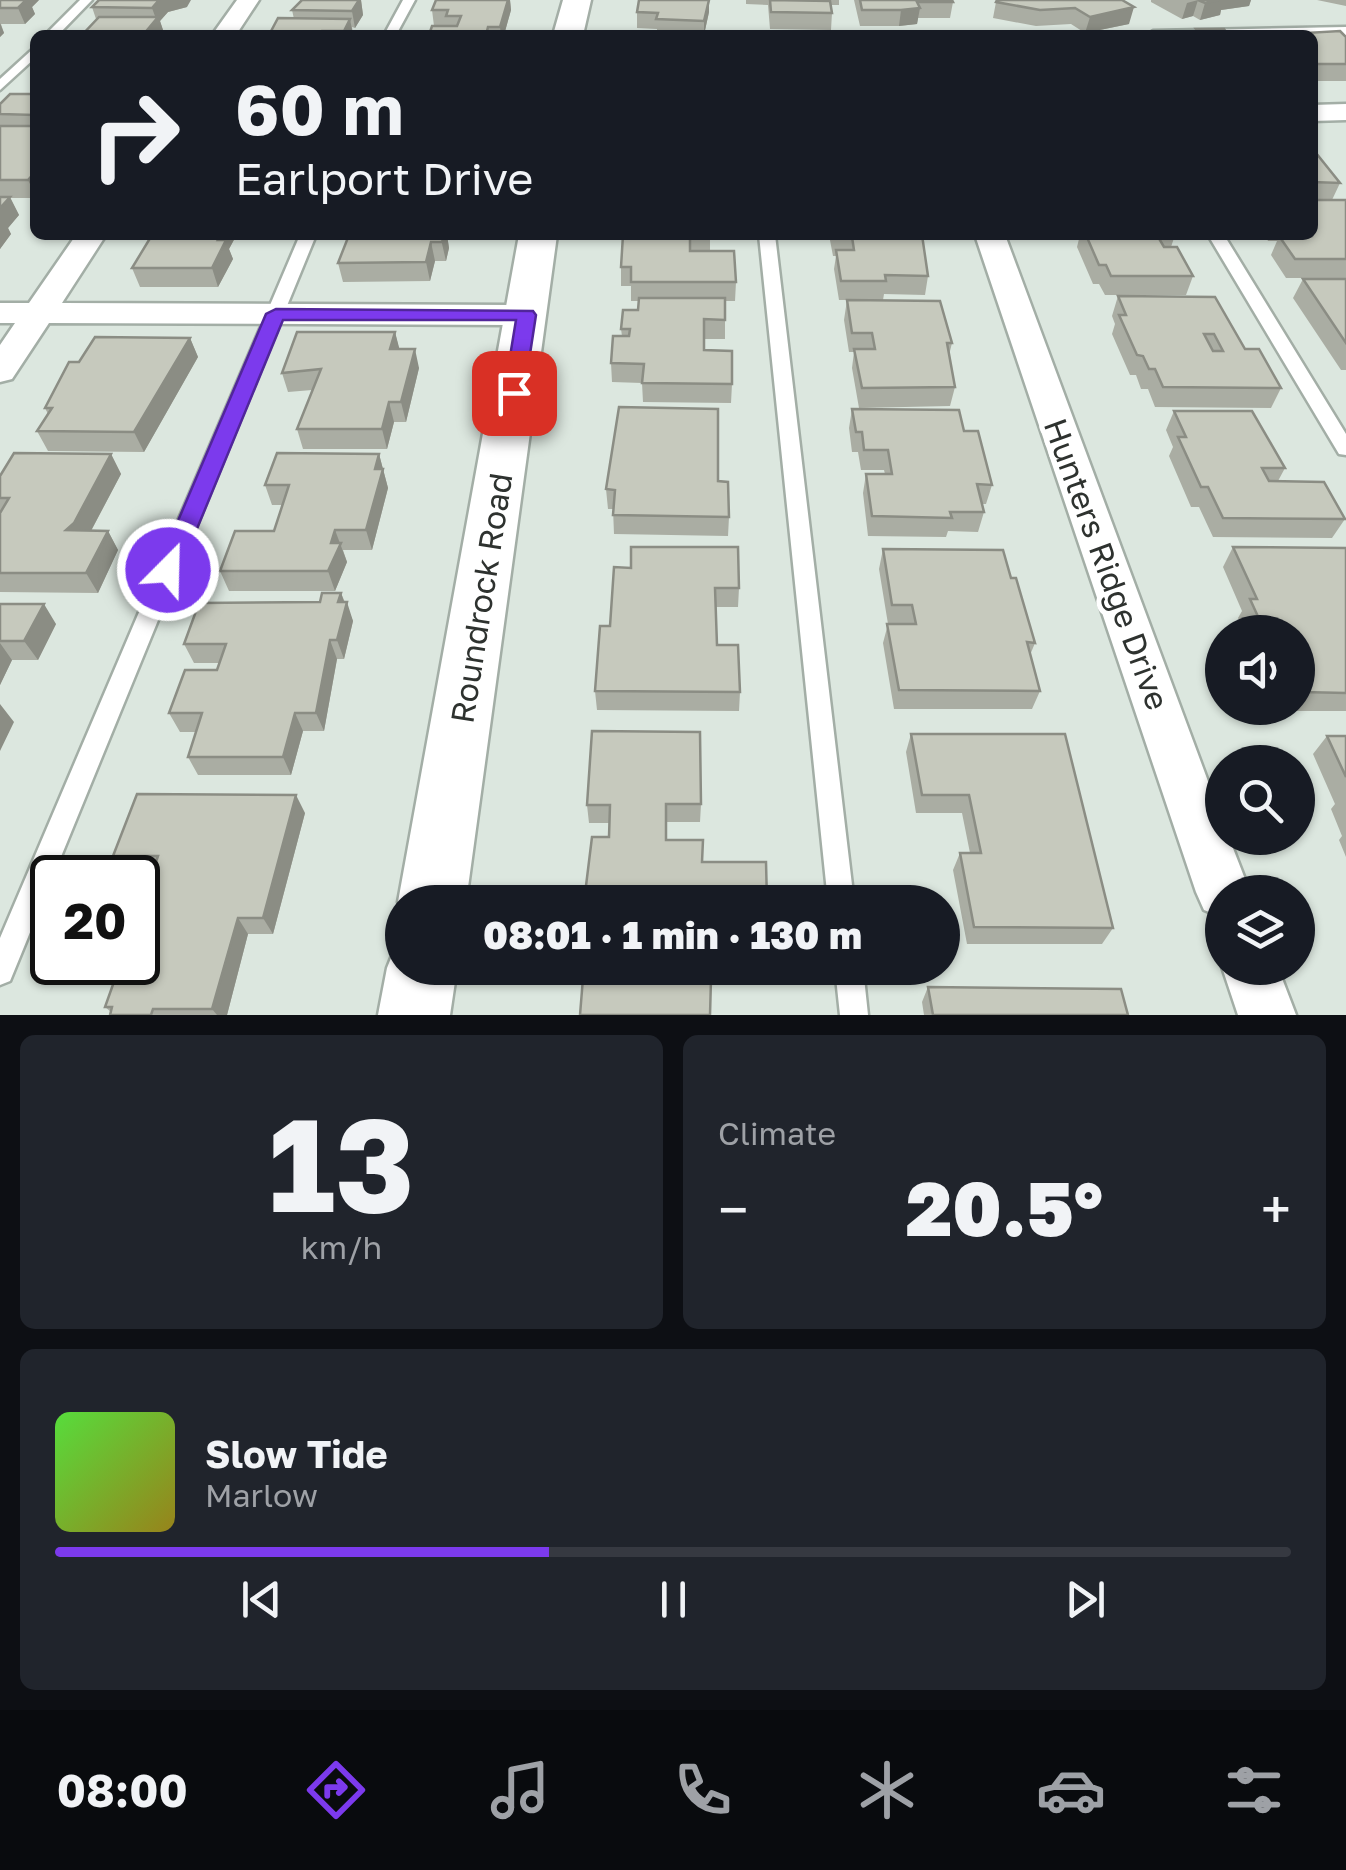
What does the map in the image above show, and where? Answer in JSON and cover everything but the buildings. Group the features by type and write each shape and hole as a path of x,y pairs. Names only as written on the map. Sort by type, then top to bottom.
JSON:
{"street":[{"path":"227,30 248,0"},
{"path":"569,30 577,0"},
{"path":"0,371 88,240"},
{"name":"Roundrock Road","path":"435,885 537,240"},
{"name":"Hunters Ridge Drive","path":"992,240 1218,875"},
{"path":"0,314 526,315"},
{"path":"414,1015 419,985"},
{"path":"1256,985 1267,1015"}],"lane":[{"path":"56,30 86,0"},
{"path":"393,30 409,0"},
{"path":"1318,32 1346,31"},
{"path":"0,86 30,56"},
{"path":"0,971 306,240"},
{"path":"768,240 839,885"},
{"path":"1219,240 1346,449"},
{"path":"850,985 854,1015"}],"route":[{"path":"168,570 276,314 526,315 514,393"}]}
